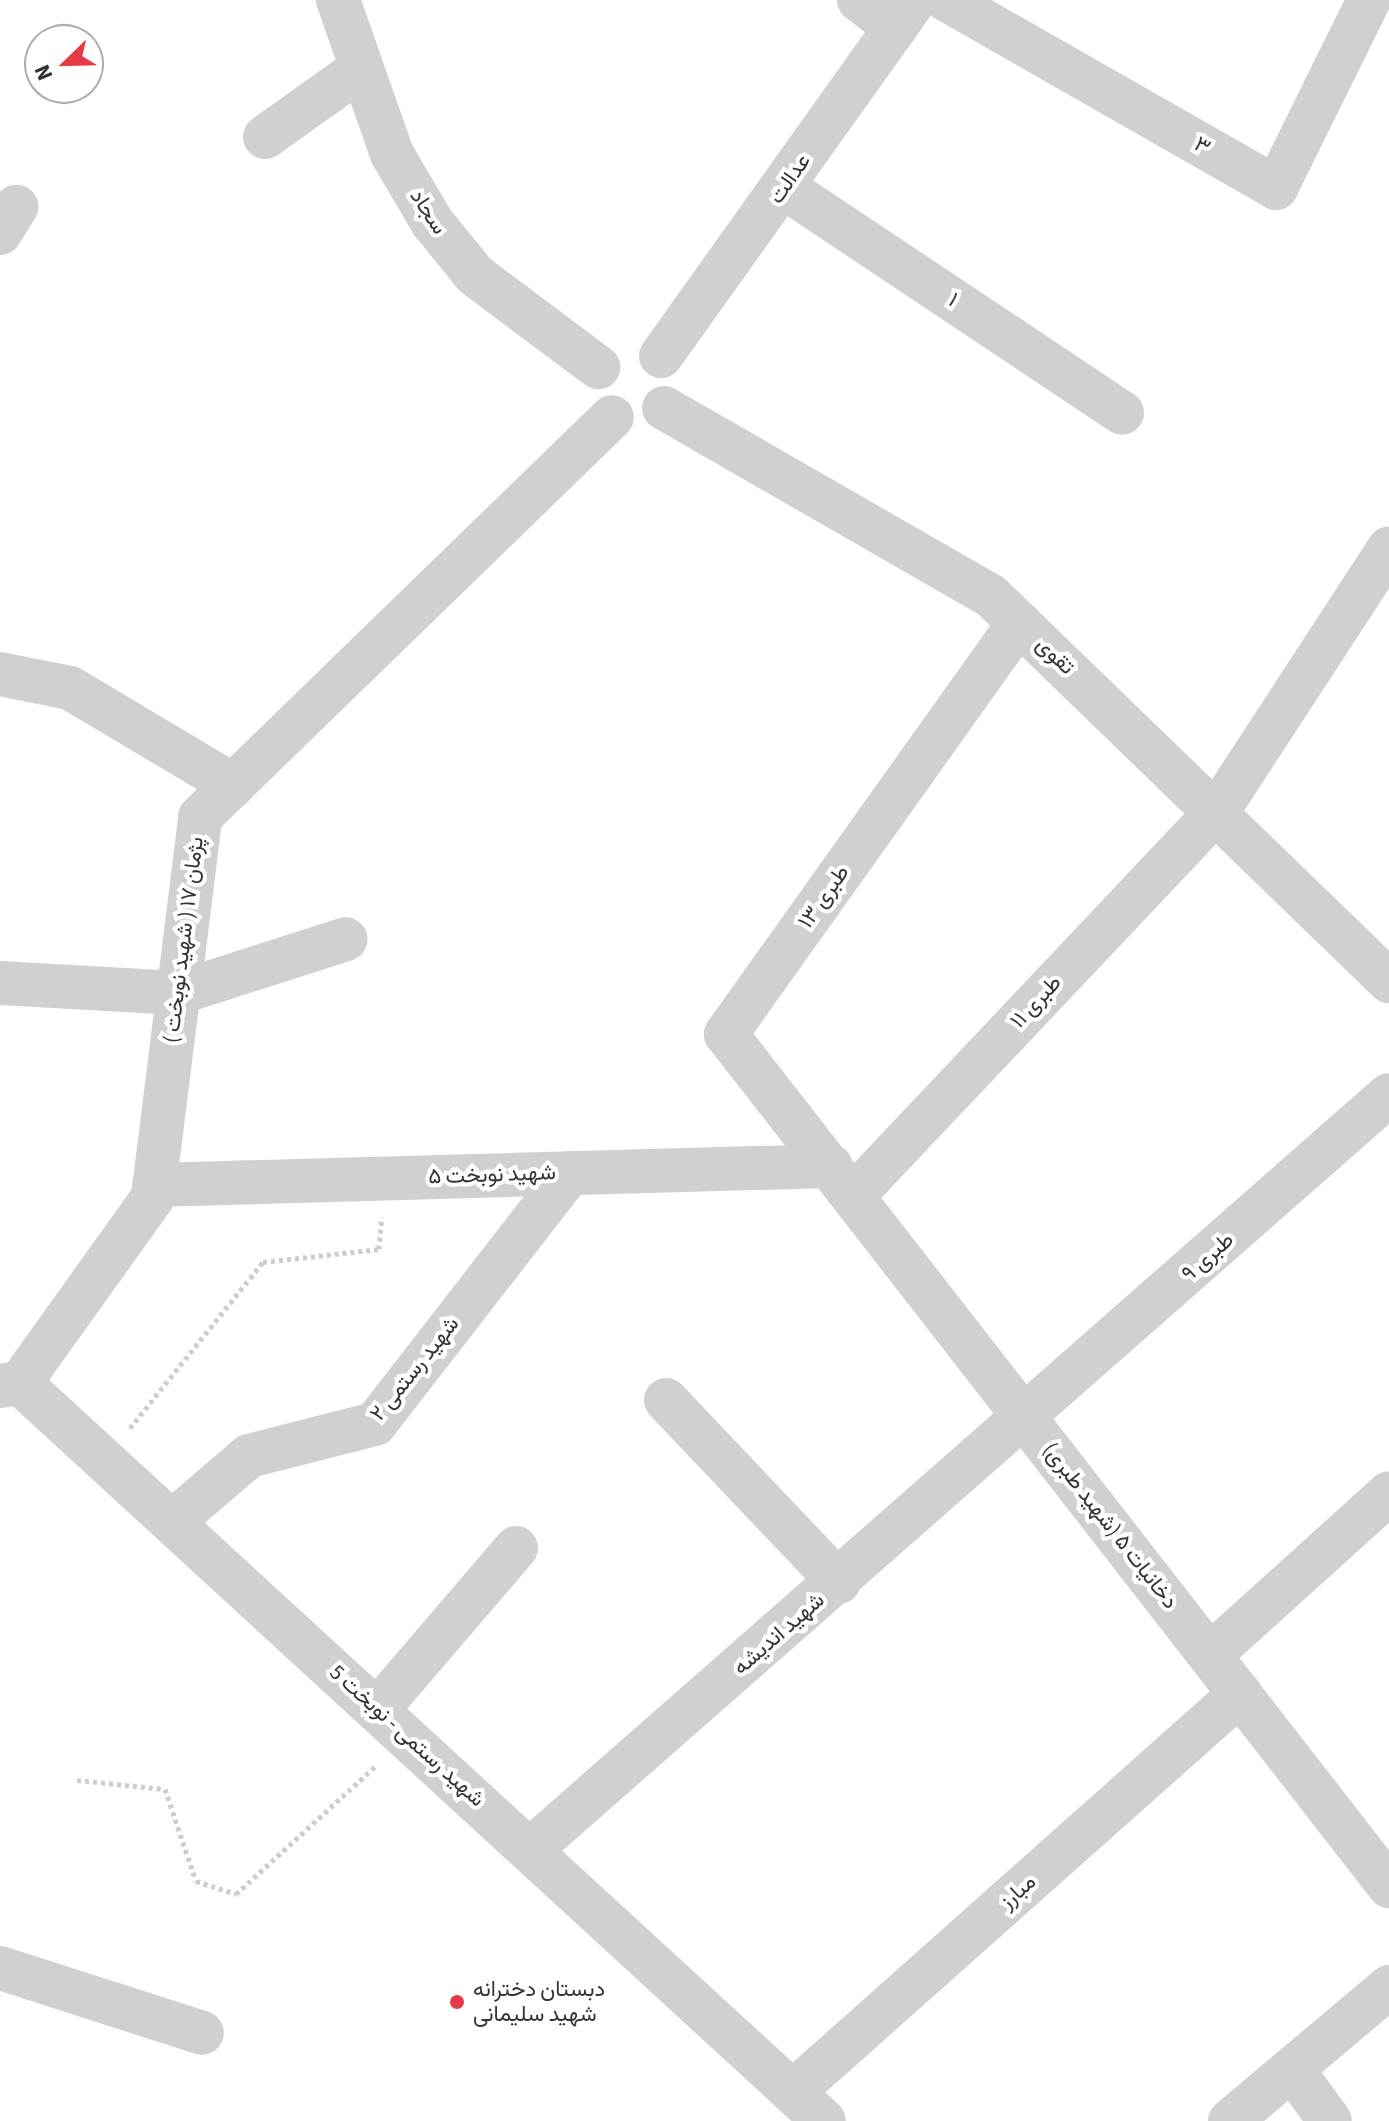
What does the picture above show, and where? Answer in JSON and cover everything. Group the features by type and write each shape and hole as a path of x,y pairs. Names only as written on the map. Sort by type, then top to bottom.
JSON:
{"street":[{"name":"سجاد","path":"338,0 359,70 392,154 449,244 475,275 598,367"},
{"path":"859,0 906,14"},
{"name":"۳","path":"947,0 1276,188 1369,0"},
{"name":"عدالت","path":"661,356 785,188 906,14"},
{"path":"265,137 359,70"},
{"name":"۱","path":"785,188 1122,413"},
{"path":"627,345 661,356 671,372 664,408 640,421 612,417 594,385 598,367 627,345"},
{"name":"تقوی","path":"664,408 991,596 1219,809 1389,981"},
{"name":"پژمان ۱۷ ( شهید نوبخت )","path":"10,1384 153,1197 200,817 612,417"},
{"name":"طبری ۱۱","path":"842,1180 1219,809 1389,548"},
{"name":"طبری ۱۳","path":"842,1180 726,1034 1019,623"},
{"path":"0,674 70,688 233,785"},
{"path":"3,996 178,993 346,939"},
{"name":"طبری ۹","path":"1027,1418 1389,1095"},
{"name":"شهید نوبخت ۵","path":"154,1185 570,1173 842,1180"},
{"name":"شهید رستمی ۲","path":"172,1522 249,1456 375,1424 570,1173"},
{"name":"دخانیات ۵ (شهید طبری)","path":"842,1180 1240,1694 1383,1867"},
{"name":"شهید رستمی - نوبخت 5","path":"10,1384 104,1460 810,2106"},
{"path":"666,1400 839,1582"},
{"name":"شهید اندیشه","path":"531,1849 1027,1418"},
{"path":"1210,1655 1389,1493"},
{"path":"393,1723 516,1548"},
{"name":"مبارز","path":"810,2106 1240,1694"},
{"path":"0,1968 202,2033"},
{"path":"1230,2121 1389,1987"},
{"path":"1292,2069 1330,2121"}],"path":[{"path":"104,1460 263,1262 379,1249 385,1178"},
{"path":"77,1780 165,1789 196,1881 236,1894 393,1723"}],"place":[{"name":"دبستان دخترانه شهید سلیمانی","path":"457,2002"}]}
